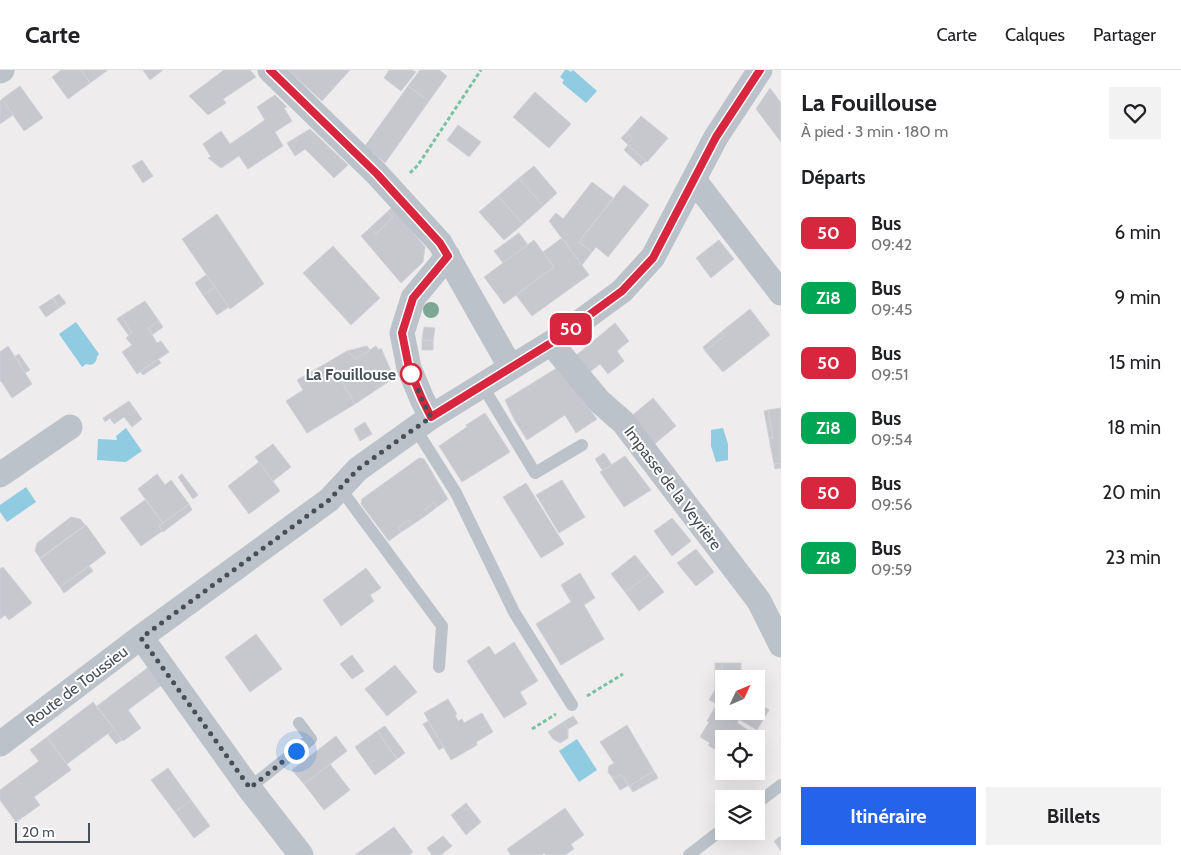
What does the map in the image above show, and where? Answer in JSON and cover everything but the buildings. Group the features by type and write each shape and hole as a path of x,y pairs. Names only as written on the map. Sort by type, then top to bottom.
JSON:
{"street":[{"path":"270,70 377,174 440,243 511,368"},
{"name":"Route de Toussieu","path":"0,744 329,500 358,469 423,422 551,343 622,291 653,258 716,137 760,70"},
{"path":"694,180 781,293"},
{"path":"423,422 422,399 409,368 402,333 413,298 448,256"},
{"name":"Impasse de la Veyrière","path":"551,343 599,401 623,422 758,601 781,645"},
{"path":"0,475 70,427"},
{"path":"141,638 300,855"}],"lane":[{"path":"482,385 535,474 582,444"},
{"path":"423,422 514,612 572,705"},
{"path":"340,488 442,626 439,667"},
{"path":"250,788 311,739 299,723"},
{"path":"765,797 781,785"},
{"path":"689,855 715,835"}],"path":[{"path":"392,191 418,165 481,70"}],"water":[{"path":"565,70 571,72 573,70 597,91 586,103 562,83 564,80 560,77"},
{"path":"76,322 99,354 93,364 86,364 82,367 59,334"},
{"path":"126,428 142,451 126,462 97,460 98,439 117,440 116,436"},
{"path":"723,428 728,444 728,460 716,462 711,446 711,430"},
{"path":"26,487 36,502 7,522 0,512 0,505"},
{"path":"577,739 597,770 579,782 559,751"}],"bus line":[{"name":"50","path":"270,70 377,174 440,243 448,256 413,298 402,333 409,368 431,417 551,343 622,291 653,258 716,137 760,70"}],"place":[{"name":"La Fouillouse","path":"411,374"}],"route":[{"path":"296,751 250,788 141,638 329,500 358,469 431,417 409,368 411,374"}]}
